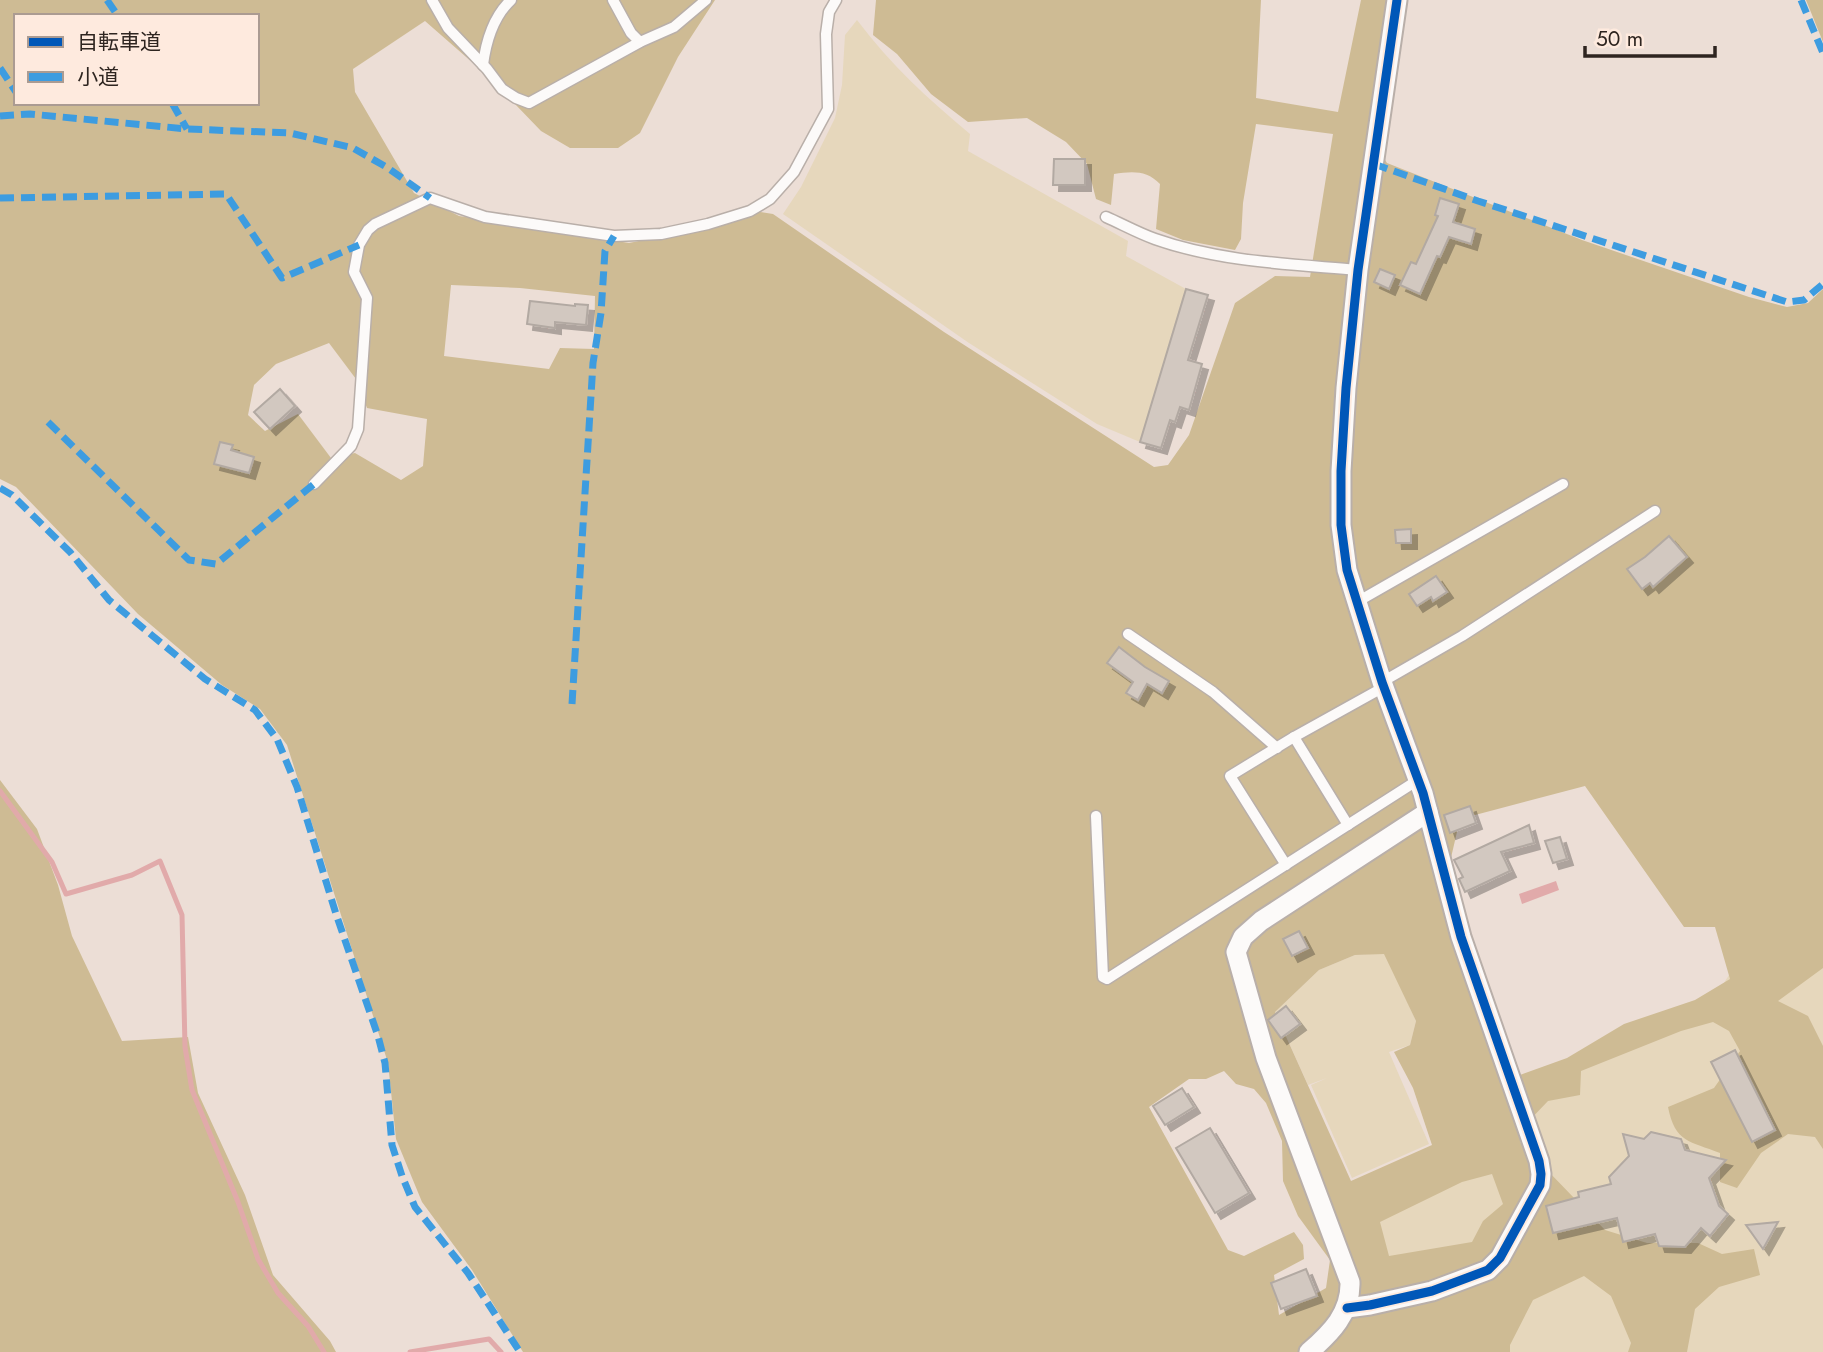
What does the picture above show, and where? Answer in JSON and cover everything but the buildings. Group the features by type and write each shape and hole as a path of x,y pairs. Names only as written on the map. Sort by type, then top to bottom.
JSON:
{"street":[{"path":"1347,1308 1432,1291 1488,1270 1500,1258 1540,1185 1541,1174 1539,1161 1461,937 1428,812 1383,685 1347,570 1341,524 1346,388 1358,270 1397,0"},
{"path":"1309,1352 1327,1337 1347,1308 1350,1282 1266,1058 1236,951 1243,937 1261,921 1428,812"}],"lane":[{"path":"432,0 448,28 502,89 529,103 640,42 674,27 706,0"},
{"path":"483,65 486,42 511,0"},
{"path":"613,0 631,33 640,42"},
{"path":"314,484 351,446 358,429 368,298 354,272 359,245 368,230 430,198 485,217 614,236 662,233 708,224 750,211 780,190 794,172 828,109 826,34 830,12 836,0"},
{"path":"1106,217 1155,239 1205,252 1358,270"},
{"path":"1357,602 1563,484"},
{"path":"1286,865 1230,776 1462,636 1655,512"},
{"path":"1128,634 1213,692 1277,748"},
{"path":"1294,737 1348,825"},
{"path":"1096,816 1103,977 1107,979 1418,780"}],"shaded area":[{"path":"0,0 715,0 678,57 640,133 618,148 570,148 541,131 489,77 425,21 353,69 355,92 414,193 459,216 629,243 723,224 760,212 773,214 944,332 1154,467 1168,465 1189,435 1235,303 1275,276 1310,277 1333,134 1256,124 1243,203 1241,239 1235,250 1183,240 1156,229 1160,184 1150,176 1133,172 1114,174 1111,205 1096,199 1087,164 1066,142 1027,118 968,122 931,94 897,54 873,35 876,0 1261,0 1256,98 1338,112 1361,0 1389,0 1370,137 1387,163 1582,240 1749,297 1787,307 1808,303 1823,289 1823,968 1778,1001 1808,1016 1823,1046 1823,1149 1815,1137 1788,1134 1761,1153 1737,1188 1720,1182 1720,1153 1685,1139 1675,1128 1668,1107 1714,1088 1740,1051 1729,1031 1713,1022 1681,1031 1581,1071 1580,1095 1548,1101 1523,1127 1520,1142 1605,1230 1647,1243 1698,1243 1722,1254 1754,1249 1760,1275 1719,1287 1695,1309 1687,1352 1628,1352 1631,1343 1611,1296 1584,1276 1533,1300 1510,1345 1510,1352 523,1352 472,1270 422,1202 396,1139 388,1063 287,745 260,709 222,685 138,614 16,487 0,479","holes":["451,285 520,288 595,296 594,349 560,348 549,369 444,356","329,343 356,379 367,408 427,419 423,466 401,480 355,453 331,458 298,414 265,431 248,415 254,385 276,364","1585,786 1684,927 1715,927 1730,979 1695,1000 1624,1024 1567,1058 1520,1075 1465,920 1450,862 1460,819","1384,954 1416,1021 1410,1045 1394,1052 1413,1088 1432,1145 1351,1181 1275,1012 1319,970 1355,955","1224,1071 1236,1084 1254,1089 1266,1103 1282,1141 1283,1181 1298,1216 1330,1260 1326,1288 1279,1315 1274,1275 1304,1259 1303,1245 1294,1232 1244,1256 1228,1250 1149,1107 1189,1079 1206,1079","1492,1174 1503,1204 1483,1221 1472,1242 1389,1256 1380,1222 1462,1182"]},
{"path":"1806,0 1823,0 1823,42"},
{"path":"857,20 910,80 970,134 968,151 1128,241 1126,256 1186,289 1140,442 1097,424 969,343 783,214 801,187 835,118 842,85 845,35"},
{"path":"0,780 37,829 58,885 72,936 122,1041 188,1037 198,1093 245,1195 273,1275 330,1341 336,1352 0,1352"},
{"path":"1823,847 1823,1352 1372,1352 1337,1211 1535,1082 1712,1002 1744,951"},
{"path":"1556,881 1559,890 1522,904 1519,894"},
{"path":"1385,953 1416,1021 1410,1045 1389,1052 1429,1144 1352,1178 1311,1085 1327,1078 1308,1085 1275,1012 1319,970 1355,955"}],"waterway":[{"path":"0,791 52,862 66,894 132,875 160,861 182,915 185,1047 192,1090 238,1202 258,1259 278,1293 308,1326 324,1352"},
{"path":"410,1352 489,1339 501,1352"}],"marked path":[{"path":"107,0 117,14"},
{"path":"1801,0 1823,53"},
{"path":"0,68 14,89"},
{"path":"173,105 187,129"},
{"path":"0,116 30,114 187,129 290,133 353,148 388,168 430,198"},
{"path":"1374,164 1478,201 1787,302 1804,300 1823,284"},
{"path":"0,198 226,194 282,278 359,245"},
{"path":"572,704 593,363 601,313 605,251 614,236"},
{"path":"48,422 189,560 216,564 314,484"},
{"path":"0,488 12,495 70,552 109,600 205,679 255,710 277,739 297,787 336,914 378,1036 385,1063 392,1145 402,1176 415,1207 468,1273 520,1352"}],"cycle path":[{"path":"1347,1308 1432,1291 1488,1270 1500,1258 1540,1185 1541,1174 1539,1161 1461,937 1423,793 1382,682 1347,570 1341,525 1346,388 1358,270 1397,0"}]}
